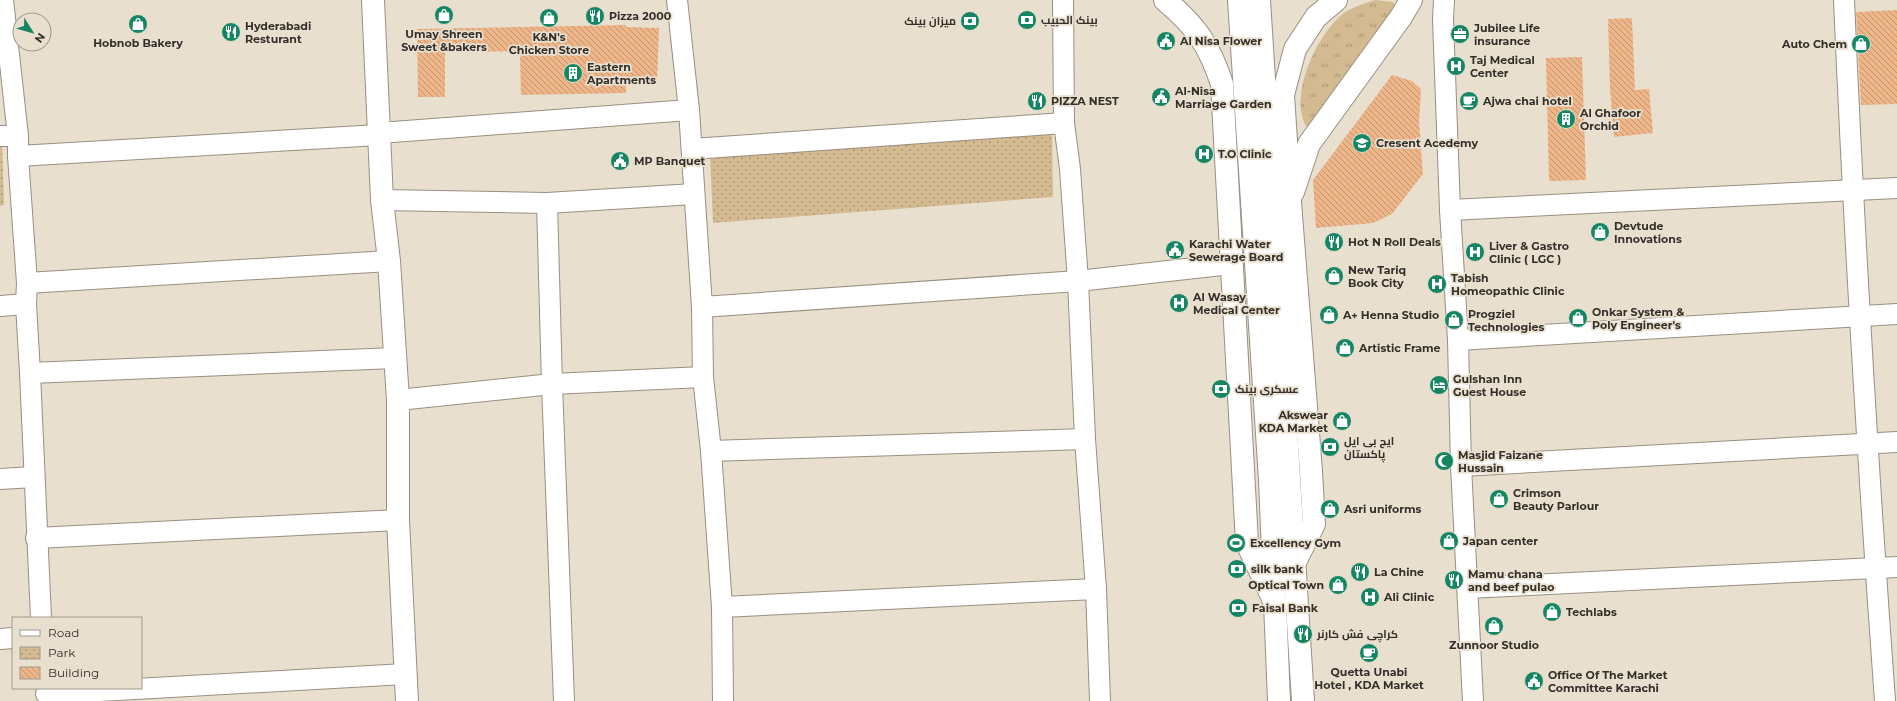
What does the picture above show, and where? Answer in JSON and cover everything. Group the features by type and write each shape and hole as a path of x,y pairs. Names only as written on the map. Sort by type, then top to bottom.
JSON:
{"main road":[{"path":"373,0 382,200 389,261 398,400 398,520 406,701"},
{"path":"1165,0 1184,16 1202,37 1214,58 1222,84 1247,543 1276,605"},
{"path":"1239,0 1280,478 1294,564 1303,701"},
{"path":"1259,0 1280,478 1276,605 1279,701"},
{"path":"1294,564 1314,524 1283,95 1295,49 1316,17 1336,0"},
{"path":"1290,202 1309,144 1411,0"}],"street":[{"path":"3,0 9,136 18,156 27,283 26,304 41,617"},
{"path":"677,0 692,149 702,307 703,376 711,451 722,607 723,701"},
{"path":"1063,0 1064,123 1070,169 1078,281 1085,439 1096,589 1100,701"},
{"path":"1444,0 1443,18 1450,210 1458,340 1461,466 1473,701"},
{"path":"1844,0 1852,191 1861,316 1875,568 1885,701"},
{"path":"18,156 379,134 689,110"},
{"path":"692,149 1064,123"},
{"path":"1450,210 1897,188"},
{"path":"382,200 547,203 694,194"},
{"path":"547,203 564,701"},
{"path":"27,283 389,261"},
{"path":"702,307 1078,281 1231,264"},
{"path":"0,306 26,304"},
{"path":"1458,340 1897,314"},
{"path":"30,373 395,358"},
{"path":"398,400 552,384 703,376"},
{"path":"711,451 1085,439"},
{"path":"1461,466 1897,442"},
{"path":"0,479 34,477"},
{"path":"36,538 398,520"},
{"path":"1467,588 1897,567"},
{"path":"722,607 1096,589"},
{"path":"0,639 12,638"},
{"path":"142,689 405,674"},
{"path":"46,694 136,689"}],"green space":[{"path":"1375,0 1393,2 1397,11 1308,129 1302,116 1301,101 1303,84 1315,51 1324,35 1334,22 1344,13 1355,7"},
{"path":"1052,129 1053,197 713,223 710,155"},
{"path":"0,143 2,143 4,205 0,206"}],"building":[{"path":"1897,10 1897,104 1861,105 1856,12"},
{"path":"1632,18 1635,90 1649,89 1653,133 1614,137 1610,89 1608,19"},
{"name":"Eastern Apartments","path":"626,25 626,27 659,28 657,84 626,83 626,93 521,95 520,51 445,52 445,97 418,97 417,29"},
{"name":"Al Ghafoor Orchid","path":"1582,57 1586,180 1549,181 1546,58"},
{"path":"1392,75 1412,81 1421,89 1419,121 1423,174 1392,214 1373,223 1316,228 1313,180"}],"place":[{"name":"Umay Shreen Sweet &bakers","path":"444,15"},
{"name":"Pizza 2000","path":"595,16"},
{"name":"K&N's Chicken Store","path":"549,18"},
{"name":"بينک الحبيب","path":"1027,20"},
{"name":"میزان بینک","path":"970,21"},
{"name":"Hobnob Bakery","path":"138,24"},
{"name":"Hyderabadi Resturant","path":"231,32"},
{"name":"Jubilee Life insurance","path":"1460,34"},
{"name":"Al Nisa Flower","path":"1166,41"},
{"name":"Auto Chem","path":"1861,44"},
{"name":"Taj Medical Center","path":"1456,66"},
{"name":"Eastern Apartments","path":"573,73"},
{"name":"Al-Nisa Marriage Garden","path":"1161,97"},
{"name":"PIZZA NEST","path":"1037,101"},
{"name":"Ajwa chai hotel","path":"1469,101"},
{"name":"Al Ghafoor Orchid","path":"1566,119"},
{"name":"Cresent Acedemy","path":"1362,143"},
{"name":"T.O Clinic","path":"1204,154"},
{"name":"MP Banquet","path":"620,161"},
{"name":"Devtude Innovations","path":"1600,232"},
{"name":"Hot N Roll Deals","path":"1334,242"},
{"name":"Karachi Water Sewerage Board","path":"1175,250"},
{"name":"Liver & Gastro Clinic ( LGC )","path":"1475,252"},
{"name":"New Tariq Book City","path":"1334,276"},
{"name":"Tabish Homeopathic Clinic","path":"1437,284"},
{"name":"Al Wasay Medical Center","path":"1179,303"},
{"name":"A+ Henna Studio","path":"1329,315"},
{"name":"Onkar System & Poly Engineer's","path":"1578,318"},
{"name":"Progziel Technologies","path":"1454,320"},
{"name":"Artistic Frame","path":"1345,348"},
{"name":"Gulshan Inn Guest House","path":"1439,385"},
{"name":"عسکری بینک","path":"1221,389"},
{"name":"Akswear KDA Market","path":"1342,421"},
{"name":"ایچ بی ایل پاکستان","path":"1330,447"},
{"name":"Masjid Faizane Hussain","path":"1444,461"},
{"name":"Crimson Beauty Parlour","path":"1499,499"},
{"name":"Asri uniforms","path":"1330,509"},
{"name":"Japan center","path":"1449,541"},
{"name":"Excellency Gym","path":"1236,543"},
{"name":"silk bank","path":"1237,569"},
{"name":"La Chine","path":"1360,572"},
{"name":"Mamu chana and beef pulao","path":"1454,580"},
{"name":"Optical Town","path":"1338,585"},
{"name":"Ali Clinic","path":"1370,597"},
{"name":"Faisal Bank","path":"1238,608"},
{"name":"Techlabs","path":"1552,612"},
{"name":"Zunnoor Studio","path":"1494,626"},
{"name":"کراچی فش کارنر","path":"1303,634"},
{"name":"Quetta Unabi Hotel , KDA Market","path":"1369,653"},
{"name":"Office Of The Market Committee Karachi","path":"1534,681"}]}
